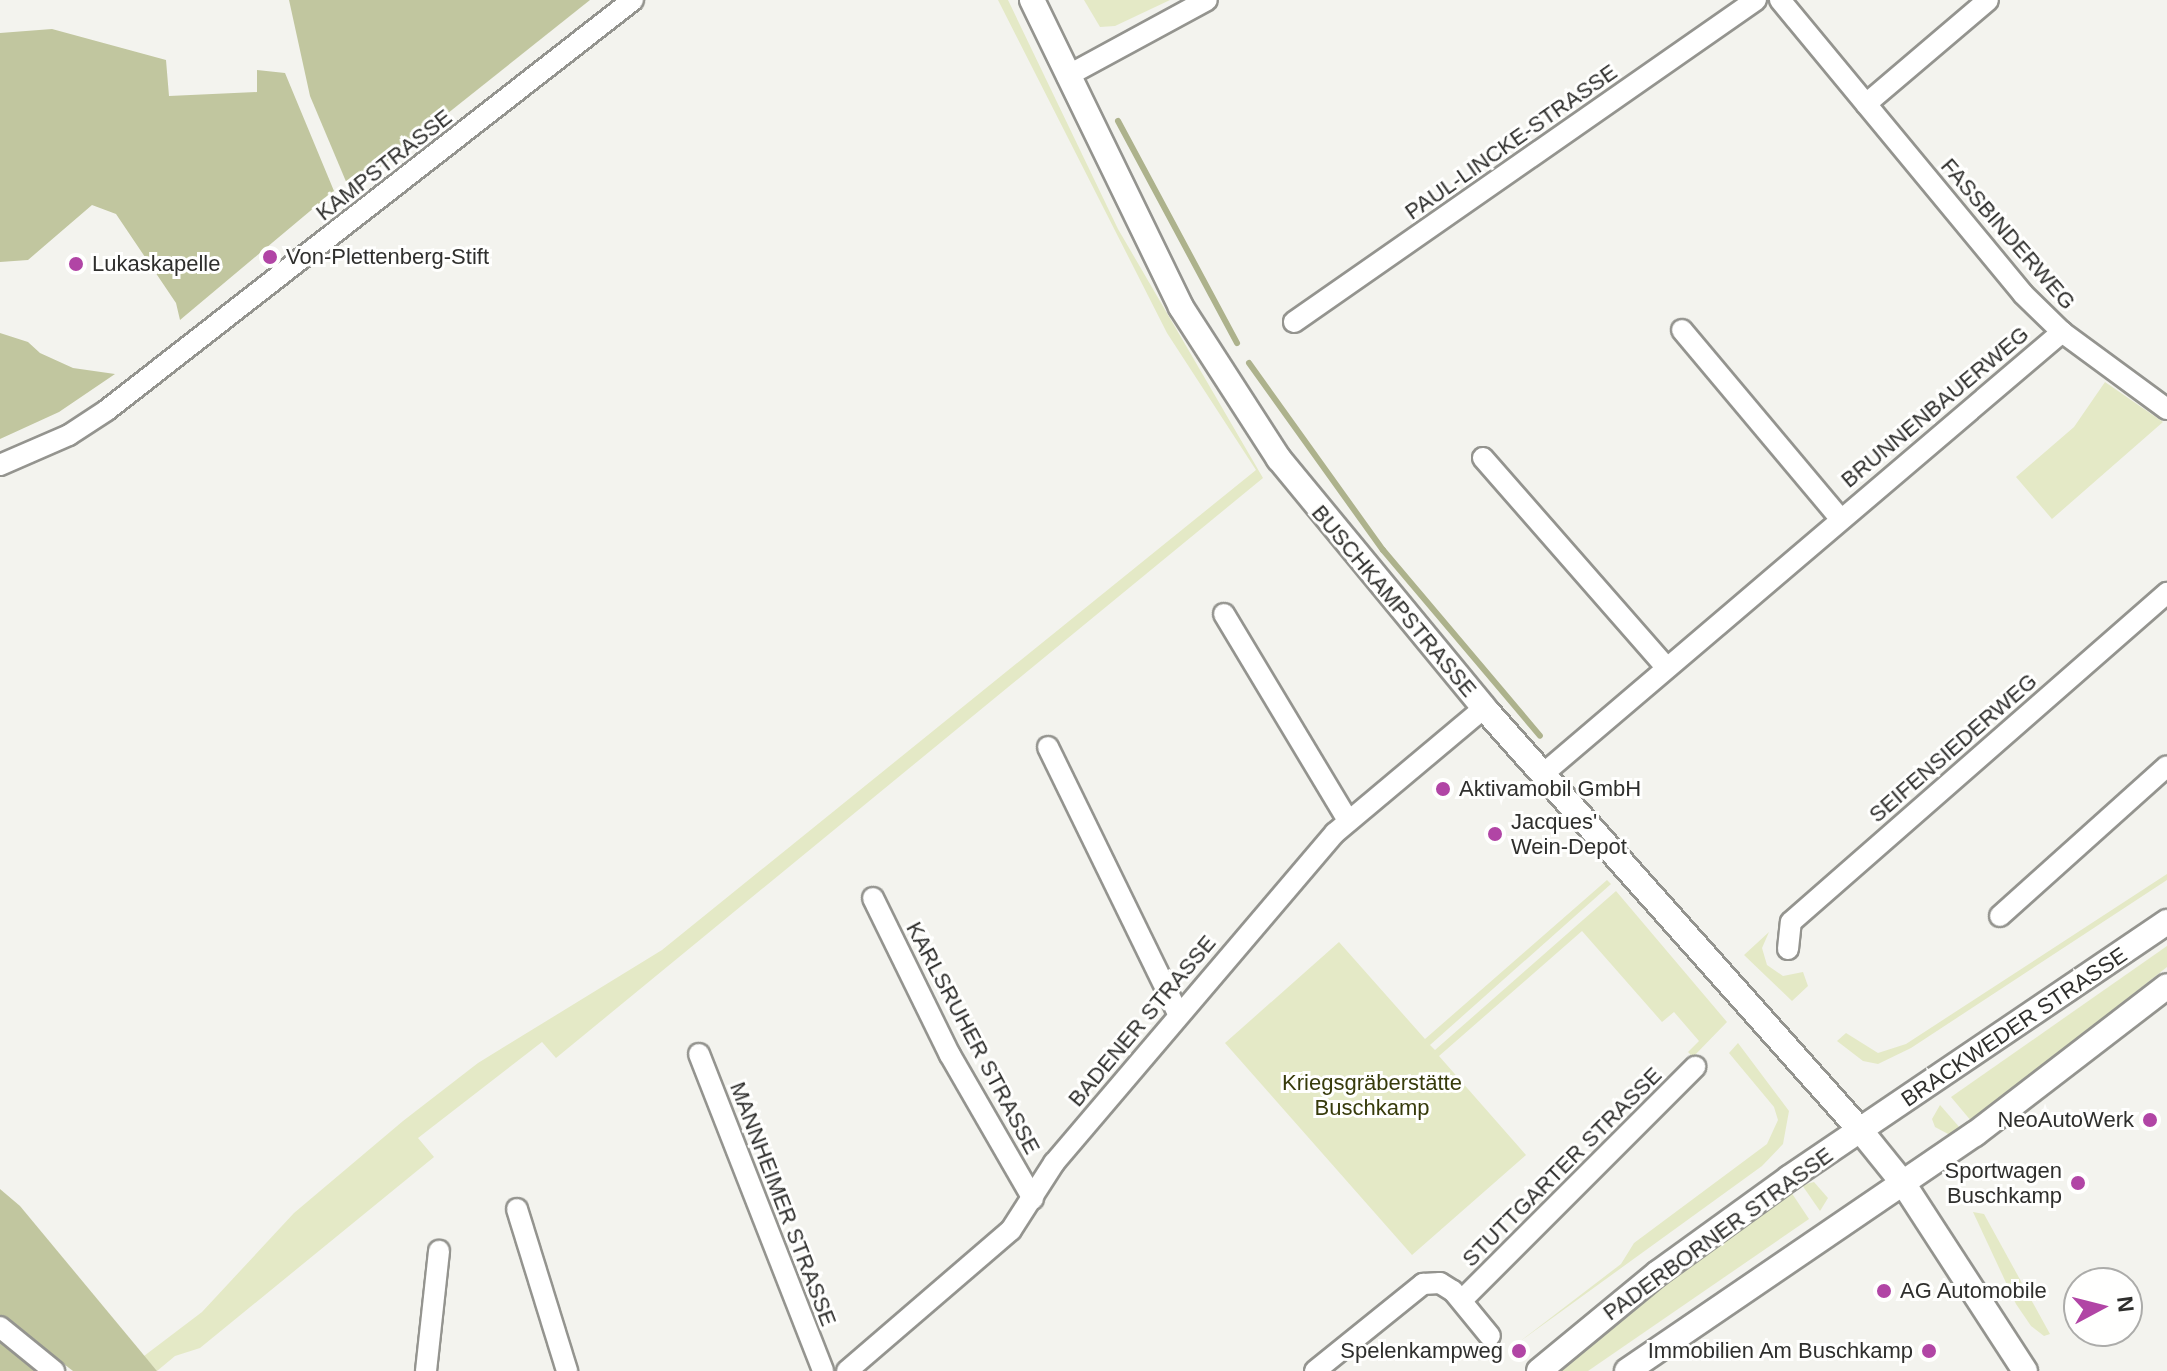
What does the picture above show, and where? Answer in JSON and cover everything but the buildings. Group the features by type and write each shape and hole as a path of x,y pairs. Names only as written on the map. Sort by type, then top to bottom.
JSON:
{"main road":[{"name":"BUSCHKAMPSTRASSE","path":"1032,0 1134,219 1218,370 1321,515 1484,708 1861,1131 1903,1183 2025,1371"},
{"name":"BRACKWEDER STRASSE","path":"1861,1131 2167,922"},
{"path":"1627,1371 2008,1111 2167,986"},
{"name":"PADERBORNER STRASSE","path":"1539,1371 1658,1273 1861,1131"}],"street":[{"name":"KAMPSTRASSE","path":"0,465 69,435 107,410 633,0"},
{"path":"1067,76 1207,0"},
{"name":"PAUL-LINCKE-STRASSE","path":"1294,322 1756,0"},
{"name":"FASSBINDERWEG","path":"1780,0 2023,294 2062,332 2167,409"},
{"path":"1866,104 1988,0"},
{"name":"BRUNNENBAUERWEG","path":"1682,330 1840,518"},
{"name":"BRUNNENBAUERWEG","path":"1543,774 2062,332"},
{"path":"1483,458 1666,667"},
{"name":"SEIFENSIEDERWEG","path":"1788,949 1791,922 2167,593"},
{"path":"1224,614 1348,820"},
{"name":"BADENER STRASSE","path":"847,1371 1011,1230 1054,1163 1178,1014 1348,820 1484,708"},
{"path":"1048,747 1178,1014"},
{"path":"2000,916 2167,766"},
{"name":"KARLSRUHER STRASSE","path":"873,898 950,1055 1033,1199"},
{"name":"MANNHEIMER STRASSE","path":"699,1054 823,1371"},
{"name":"STUTTGARTER STRASSE","path":"1462,1300 1695,1067"},
{"path":"517,1209 567,1371"},
{"path":"426,1371 439,1251"},
{"name":"STUTTGARTER STRASSE","path":"1315,1371 1415,1287 1440,1283 1462,1300 1490,1336"},
{"path":"0,1327 54,1371"}],"green space":[{"path":"289,0 590,0 350,191 310,96"},
{"path":"998,0 1008,0 1118,229 1263,478 556,1058 542,1042 418,1138 434,1157 200,1348 175,1356 157,1371 144,1356 202,1312 294,1213 403,1121 478,1063 662,950 1256,470 1167,333"},
{"path":"1084,0 1170,0 1115,26 1100,27"},
{"path":"52,29 166,60 169,96 257,92 257,70 285,73 334,191 180,320 176,303 116,214 92,205 28,260 0,262 0,33"},
{"path":"0,333 28,342 40,353 73,368 115,374 59,412 0,439"},
{"path":"2105,382 2163,422 2052,519 2016,477 2074,427"},
{"path":"2167,874 2167,880 1911,1048 1878,1064 1863,1061 1837,1041 1846,1033 1878,1053 1906,1044"},
{"name":"Kriegsgräberstätte Buschkamp","path":"1607,880 1611,884 1430,1045 1435,1050 1616,891 1727,1022 1693,1057 1688,1052 1699,1041 1674,1012 1662,1022 1582,931 1439,1056 1526,1155 1412,1255 1225,1043 1339,942 1425,1039"},
{"path":"1769,932 1762,948 1767,965 1783,976 1803,972 1808,986 1792,1001 1744,955"},
{"path":"2167,946 2167,967 1972,1122 1951,1097"},
{"path":"1738,1043 1789,1111 1783,1144 1762,1166 1519,1342 1621,1264 1634,1243 1767,1144 1778,1120 1774,1107 1729,1053"},
{"path":"1940,1105 1961,1129 1950,1135 1935,1127 1932,1119"},
{"path":"1814,1182 1828,1198 1820,1211 1802,1185"},
{"path":"0,1189 20,1206 157,1371 73,1371 0,1315"},
{"path":"1791,1192 1809,1219 1588,1371 1560,1371 1674,1275"},
{"path":"1973,1212 1984,1214 2050,1334 2044,1336 2031,1326 2016,1304"},
{"path":"0,1337 42,1371 0,1371"}],"waterway":[{"path":"1118,121 1237,343"},
{"path":"1249,363 1383,550 1540,736"}],"place":[{"name":"Von-Plettenberg-Stift","path":"270,257"},
{"name":"Lukaskapelle","path":"76,264"},
{"name":"Aktivamobil GmbH","path":"1443,789"},
{"name":"Jacques' Wein-Depot","path":"1495,834"},
{"name":"NeoAutoWerk","path":"2150,1120"},
{"name":"Sportwagen Buschkamp","path":"2078,1183"},
{"name":"AG Automobile","path":"1884,1291"},
{"name":"Spelenkampweg","path":"1519,1351"},
{"name":"Immobilien Am Buschkamp","path":"1929,1351"}]}
